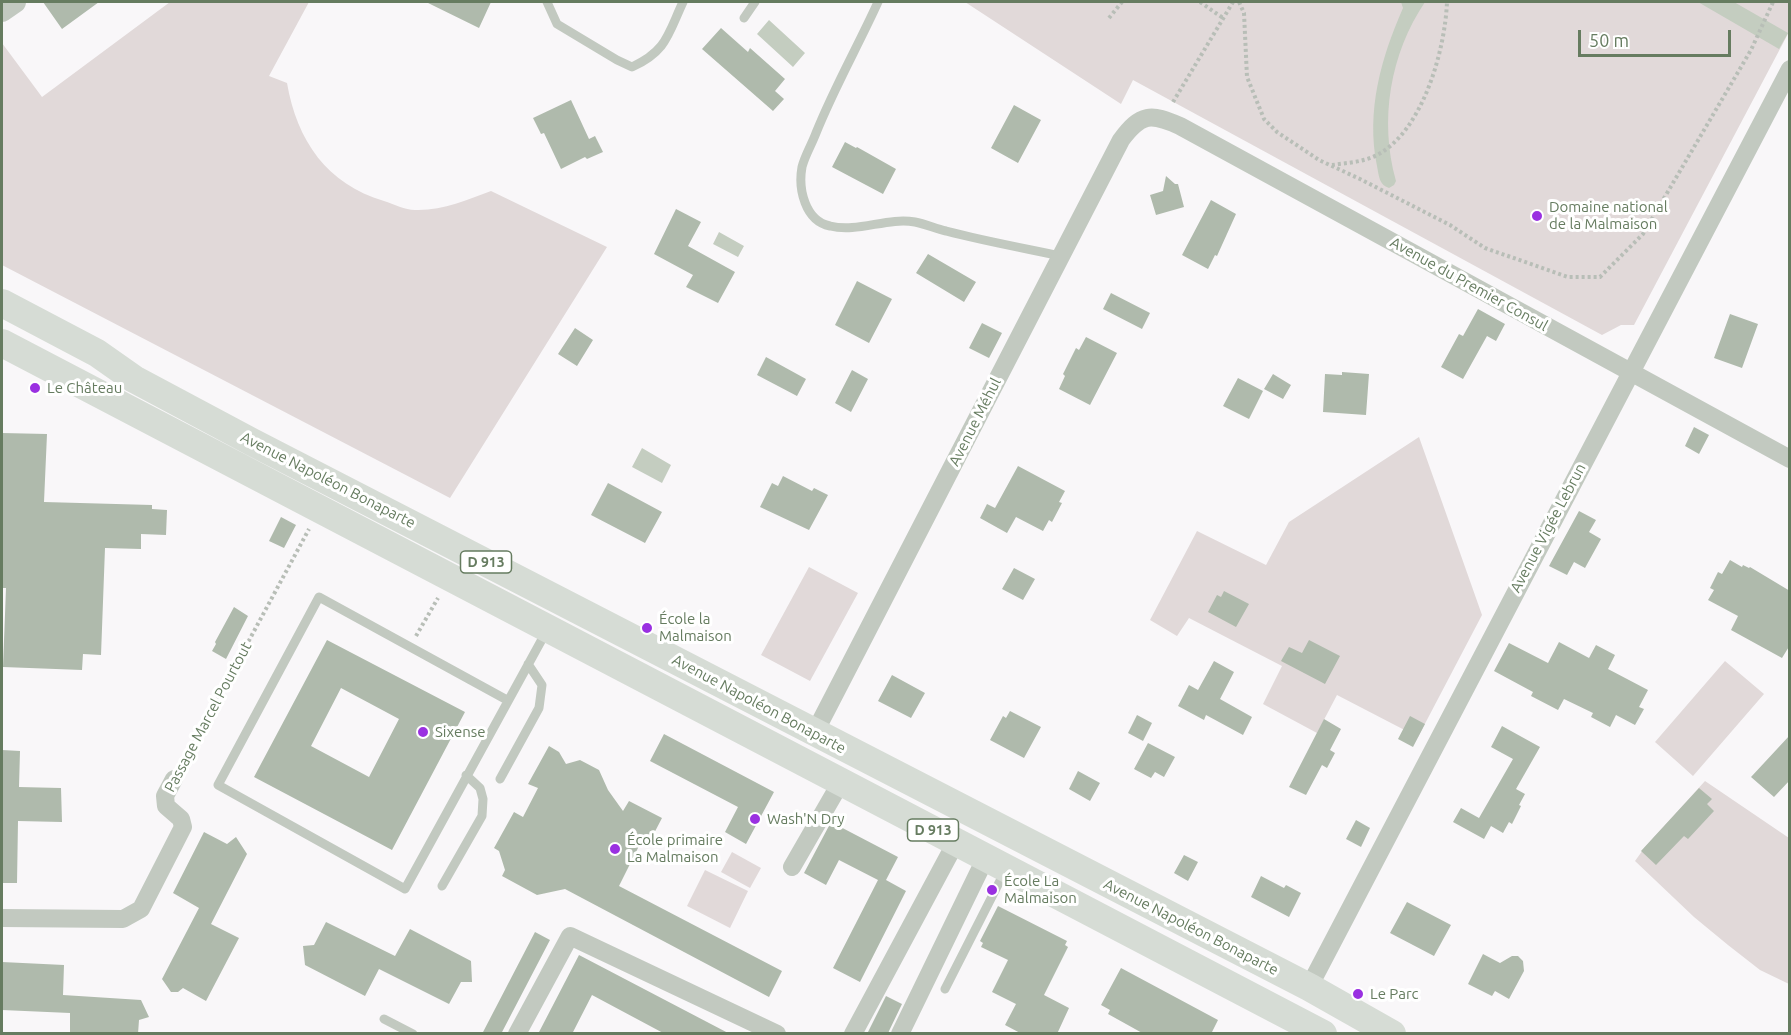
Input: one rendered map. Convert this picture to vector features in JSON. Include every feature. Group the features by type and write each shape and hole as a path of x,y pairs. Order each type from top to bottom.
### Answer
{"main road":[{"name":"Avenue Napoléon Bonaparte","path":"2,303 97,353 134,379 252,442 760,703 814,734 1309,987 1392,1034"},
{"name":"D 913","path":"2,325 110,380 134,379"},
{"name":"Avenue Napoléon Bonaparte","path":"2,343 1323,1034"},
{"path":"999,864 1021,860 1029,844"}],"street":[{"path":"2,11 15,2"},
{"name":"Avenue Vigée Lebrun","path":"1309,987 1790,69"},
{"name":"Avenue Méhul","path":"814,734 1121,140 1132,125 1146,117"},
{"name":"Avenue du Premier Consul","path":"1146,117 1162,118 1180,126 1790,459"},
{"name":"Passage Marcel Pourtout","path":"2,918 123,920 141,909 183,827 181,819 166,806 165,796 174,779"},
{"path":"792,867 841,782"},
{"path":"853,1034 956,842"},
{"path":"900,1034 999,864"},
{"path":"517,1034 570,936 777,1034"}],"lane":[{"path":"547,2 557,24 616,60 632,66 646,60 663,47 683,2"},
{"path":"744,18 755,2"},
{"path":"878,2 824,114 802,166 801,187 806,208 814,220 829,226 847,227 872,226 890,221 915,222 1061,256"},
{"path":"507,700 319,597 218,785 405,889 507,700 548,630"},
{"path":"500,779 538,708 542,685 528,664"},
{"path":"442,886 482,816 483,799 480,788 466,776"},
{"path":"945,989 999,864"},
{"path":"384,1019 413,1034"}],"path":[{"path":"1109,18 1122,2"},
{"path":"1200,2 1223,18"},
{"path":"1173,102 1233,2"},
{"path":"1239,2 1244,12 1247,77 1264,119 1293,143 1319,160 1450,225 1485,248 1568,277 1600,277 1643,234 1750,50 1773,2"},
{"path":"1331,166 1375,156 1390,147 1418,113 1444,42 1447,2"},
{"name":"Passage Marcel Pourtout","path":"174,779 310,526"},
{"path":"410,647 439,597"}],"shaded area":[{"path":"170,2 309,2 269,76 287,83 298,124 307,141 318,157 346,184 403,208 415,210 445,207 491,191 607,247 450,498 2,265 2,43 42,97"},
{"name":"Domaine national de la Malmaison","path":"965,2 1789,2 1790,30 1634,325 1621,325 1602,335 1133,80 1121,104"},
{"path":"1401,2 1425,2 1403,43 1391,88 1388,135 1396,181 1389,188 1381,182 1379,177 1373,125 1382,65 1403,8"},
{"path":"1698,2 1734,2 1788,33 1779,49"},
{"path":"769,20 805,53 793,67 757,34"},
{"path":"719,232 744,246 738,257 713,244"},
{"path":"1419,437 1482,615 1418,737 1337,695 1317,733 1263,704 1282,666 1189,618 1177,636 1150,620 1197,531 1266,565 1289,522"},
{"path":"642,448 671,465 662,483 632,467"},
{"path":"809,567 858,593 810,681 761,655"},
{"path":"1725,661 1764,694 1693,776 1655,742"},
{"path":"1705,781 1789,838 1789,984 1760,970 1728,945 1694,917 1635,861"},
{"path":"732,852 761,868 750,888 721,872"},
{"path":"705,870 748,891 730,928 687,906"}],"building":[{"path":"43,2 99,2 62,29"},
{"path":"426,2 491,2 479,28"},
{"path":"721,28 748,52 750,48 785,79 775,91 784,99 773,111 702,49"},
{"path":"571,100 589,139 595,136 603,152 587,159 585,157 561,169 544,133 541,134 533,118"},
{"path":"1014,105 1041,120 1018,163 991,148"},
{"path":"845,142 896,169 883,194 832,167"},
{"path":"1166,176 1178,184 1184,207 1156,215 1150,195 1163,191"},
{"path":"1211,200 1236,214 1217,256 1215,255 1208,269 1182,255"},
{"path":"676,209 701,222 688,246 735,272 718,303 686,287 693,275 654,254"},
{"path":"928,254 976,282 964,302 916,273"},
{"path":"857,281 892,299 869,343 835,325"},
{"path":"1111,293 1150,313 1142,329 1103,309"},
{"path":"1478,309 1505,324 1496,341 1487,336 1463,379 1441,367 1459,334 1463,336"},
{"path":"1730,314 1758,324 1742,368 1714,358"},
{"path":"982,323 1002,333 989,358 969,348"},
{"path":"575,328 593,340 577,366 558,354"},
{"path":"1086,337 1117,353 1090,405 1059,389 1065,376 1063,374 1076,348 1079,350"},
{"path":"766,357 806,379 797,396 757,375"},
{"path":"852,370 868,379 851,412 835,403"},
{"path":"1342,372 1369,374 1366,415 1323,412 1325,374 1342,375"},
{"path":"1273,374 1291,385 1283,399 1264,389"},
{"path":"1238,378 1263,391 1249,419 1223,406"},
{"path":"1694,427 1709,435 1699,454 1685,446"},
{"path":"2,433 47,434 44,502 152,505 152,509 167,510 166,535 141,534 141,549 105,548 101,655 83,654 82,670 3,667 6,588 2,588"},
{"path":"1018,466 1065,491 1059,502 1062,503 1052,522 1049,520 1043,531 1016,517 1007,533 980,518 987,504 995,508"},
{"path":"783,476 812,491 814,488 828,495 809,530 760,507 772,483 778,486"},
{"path":"608,483 662,512 645,543 591,515"},
{"path":"1579,511 1596,520 1589,532 1601,539 1585,568 1574,562 1567,575 1549,566"},
{"path":"281,517 296,525 284,548 269,541"},
{"path":"1730,560 1742,567 1743,565 1750,567 1790,591 1790,645 1782,658 1731,630 1738,616 1708,600 1714,590 1710,588 1718,572 1722,574"},
{"path":"1014,568 1035,579 1023,600 1002,589"},
{"path":"1224,591 1249,604 1236,627 1208,612 1217,595 1221,597"},
{"path":"234,607 248,616 226,659 212,651"},
{"name":"Sixense","path":"327,640 465,712 392,850 254,777","holes":["341,688 399,719 369,777 311,746"]},
{"path":"1309,640 1340,656 1325,684 1281,661 1289,647 1302,653"},
{"path":"1559,642 1589,658 1596,645 1615,655 1608,669 1648,690 1639,707 1644,709 1635,725 1616,715 1610,727 1591,717 1593,713 1564,699 1558,710 1531,696 1533,692 1494,671 1509,643 1548,663"},
{"path":"1214,661 1234,672 1220,699 1252,717 1243,735 1206,715 1204,720 1178,706 1189,685 1198,690"},
{"path":"892,675 925,693 911,718 878,701"},
{"path":"1010,711 1041,727 1024,758 990,740 1003,716 1006,718"},
{"path":"1137,715 1152,723 1143,741 1128,733"},
{"path":"1410,716 1425,724 1413,747 1398,739"},
{"path":"1324,719 1341,729 1330,750 1335,753 1327,768 1322,765 1306,795 1289,787"},
{"path":"1502,726 1540,747 1516,789 1525,794 1512,824 1509,822 1503,833 1491,826 1484,839 1453,822 1461,808 1479,818 1513,759 1491,747"},
{"path":"664,734 774,792 746,844 725,832 738,807 650,761"},
{"path":"1790,735 1790,780 1774,797 1751,777"},
{"path":"1148,743 1175,757 1164,777 1155,772 1151,778 1134,769"},
{"path":"549,746 559,752 566,764 580,760 599,770 608,790 623,811 629,801 662,818 649,843 642,840 619,886 782,971 769,997 565,889 537,895 502,876 505,870 499,851 494,848 514,812 523,817 538,788 528,784"},
{"path":"2,750 20,751 19,787 61,788 62,822 18,821 17,883 2,883"},
{"path":"1078,771 1100,783 1090,801 1069,789"},
{"path":"1699,788 1712,799 1707,804 1714,811 1688,839 1684,836 1656,865 1641,851"},
{"path":"1356,820 1370,828 1361,847 1346,839"},
{"path":"831,822 898,857 886,880 906,891 860,982 833,968 878,880 839,860 826,885 804,873"},
{"path":"204,832 227,844 236,837 247,854 211,924 239,938 206,1001 183,988 178,992 171,992 162,979 199,908 173,893"},
{"path":"1184,855 1198,862 1188,881 1174,873"},
{"path":"1261,876 1284,888 1286,885 1301,893 1289,917 1251,897"},
{"path":"1407,902 1451,925 1434,956 1390,933"},
{"path":"998,906 1067,941 1065,945 1068,947 1044,995 1069,1008 1057,1034 1022,1034 1005,1025 1016,1004 992,992 1008,960 981,947 983,943 980,941"},
{"path":"326,922 395,956 410,929 471,961 472,982 461,982 449,1004 379,969 365,996 305,965 303,946 314,945"},
{"path":"535,932 550,940 501,1034 482,1034"},
{"path":"1483,954 1500,963 1512,956 1518,956 1523,961 1524,971 1509,999 1495,991 1492,996 1468,984"},
{"path":"579,955 730,1034 665,1034 592,995 572,1034 538,1034"},
{"path":"2,962 64,965 63,995 141,1000 149,1017 139,1020 138,1034 70,1034 70,1013 2,1010"},
{"path":"1121,968 1218,1020 1211,1034 1144,1034 1108,1014 1110,1010 1101,1005"},
{"path":"886,996 902,1004 888,1034 867,1034"}],"place":[{"name":"Domaine national de la Malmaison","path":"1537,216"},
{"name":"Le Château","path":"35,388"},
{"name":"École la Malmaison","path":"647,628"},
{"name":"Sixense","path":"423,732"},
{"name":"Wash'N Dry","path":"755,819"},
{"name":"École primaire La Malmaison","path":"615,849"},
{"name":"École La Malmaison","path":"992,890"},
{"name":"Le Parc","path":"1358,994"}]}
